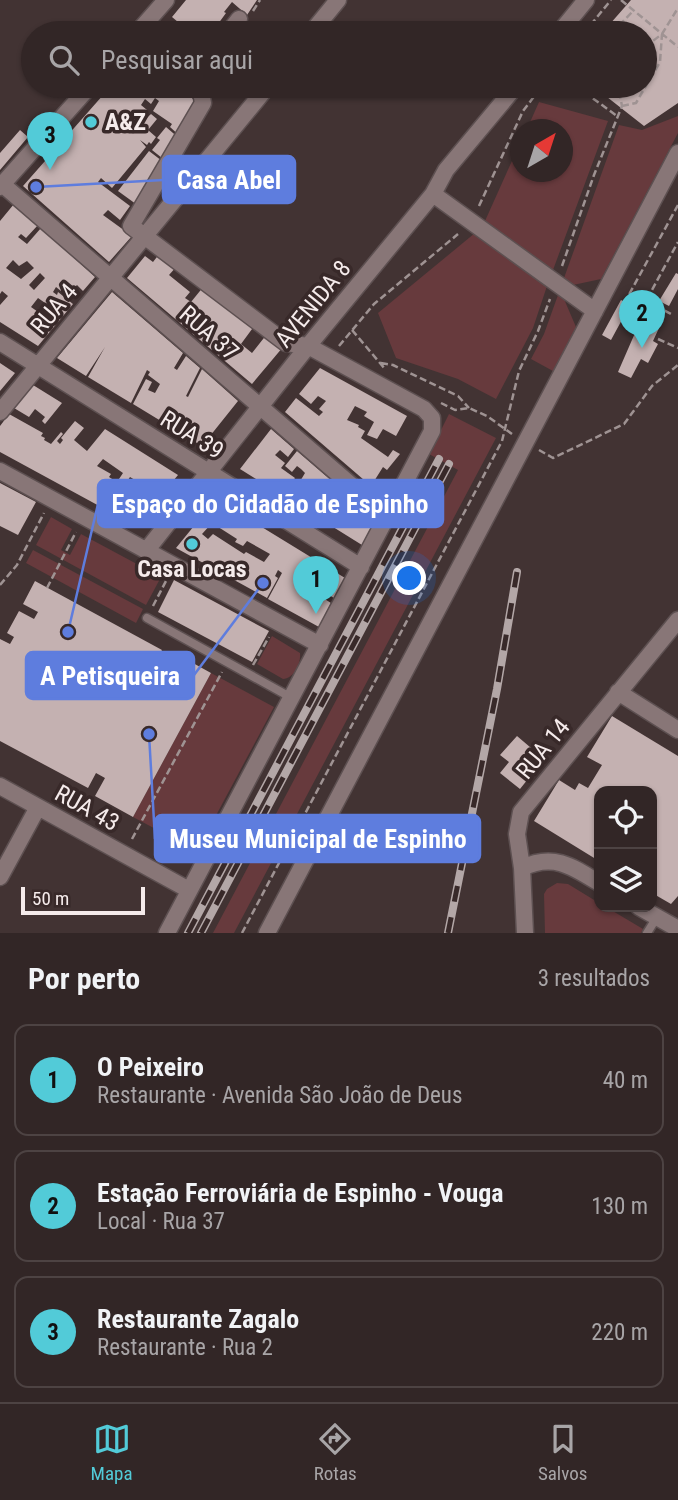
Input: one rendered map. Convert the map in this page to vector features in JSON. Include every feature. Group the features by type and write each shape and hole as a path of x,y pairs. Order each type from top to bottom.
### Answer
{"street":[{"path":"148,21 166,0"},
{"path":"321,21 338,0"},
{"path":"569,21 586,0"},
{"path":"1,186 79,98"},
{"path":"167,933 432,431 432,418 424,409 308,346 286,343 131,226 204,103 203,98"},
{"name":"RUA 4","path":"0,412 258,98"},
{"name":"AVENIDA 8","path":"146,551 308,346 433,194 446,170 506,98"},
{"path":"273,931 678,153"},
{"name":"RUA 37","path":"1,186 111,277 387,516"},
{"path":"433,194 595,311"},
{"name":"RUA 39","path":"0,342 361,567"},
{"path":"0,471 320,645"},
{"name":"RUA 14","path":"525,933 522,869 517,834 521,812 678,620"},
{"path":"618,692 678,730"},
{"name":"RUA 43","path":"0,786 189,890"},
{"path":"0,877 38,807"},
{"path":"522,869 536,862 567,863 594,880"},
{"path":"648,912 676,925"}],"lane":[{"path":"147,618 292,698"},
{"path":"647,933 657,917"}],"path":[{"path":"594,21 611,0"},
{"path":"621,0 646,21"},
{"path":"657,38 678,8"},
{"path":"623,21 633,11"},
{"path":"657,30 678,47"},
{"path":"657,67 660,62 662,34"},
{"path":"475,215 523,111 533,98"},
{"path":"592,98 617,116"},
{"path":"243,933 506,430 519,371 538,331 622,106 620,98"},
{"path":"622,106 636,103 639,98"},
{"path":"678,205 620,311 631,317 646,301 678,243"},
{"path":"329,358 374,304 466,227"},
{"path":"646,301 671,314"},
{"path":"352,331 388,374"},
{"path":"658,339 678,348"},
{"path":"381,363 393,365 458,396 469,408 487,416 553,458 624,424 652,386 678,365"},
{"path":"435,400 455,410 469,408"},
{"path":"0,584 17,565 47,507"},
{"path":"47,588 79,526"},
{"path":"147,618 172,565"},
{"path":"249,674 277,622"},
{"path":"124,854 227,663"}],"shaded area":[{"path":"539,102 608,121 553,270 485,221 510,165 510,182 573,182 573,119 531,119"},
{"path":"678,116 678,133 601,279 573,285 564,278 619,125 642,130"},
{"path":"475,233 547,286 533,328 496,399 458,379 396,358 378,313"},
{"path":"558,295 564,299 576,327 553,371 531,359 544,334"},
{"path":"449,414 496,438 234,933 213,933 458,470 429,454"},
{"path":"51,517 72,529 61,550 70,555 81,534 161,577 146,605 36,545"},
{"path":"33,550 143,609 136,623 26,563"},
{"path":"272,636 300,653 296,670 287,678 283,679 257,664"},
{"path":"211,673 274,707 197,851 133,817"},
{"path":"557,883 568,884 594,900 594,912 614,912 643,929 641,933 545,933 544,894"}],"building":[{"path":"186,0 257,0 247,15 232,2 220,21 177,21 172,17"},
{"path":"631,0 678,0 678,103 644,126 608,98 657,98 657,21 613,21"},
{"path":"100,98 155,98 151,104 145,99 141,105 147,110 131,126 135,129 151,114 157,119 148,130 156,137 147,145 140,140 146,147 112,188 101,178 98,182 130,206 120,220 108,210 103,215 132,236 109,262 23,186"},
{"path":"155,98 192,98 200,105 181,137 170,127 172,124 153,111 159,101"},
{"path":"166,127 180,139 167,162 152,150"},
{"path":"20,130 28,137 0,170 0,153"},
{"path":"149,151 166,164 140,207 118,191"},
{"path":"14,204 38,225 26,238 21,234 18,237 27,244 41,228 95,277 83,291 77,285 74,288 68,283 61,291 56,287 53,292 57,295 58,292 73,304 38,346 0,322 0,305 8,296 2,291 0,294 0,221","holes":["13,260 19,266 27,261 34,268 21,279 6,268","40,273 45,278 34,290 29,285","38,298 48,305 41,314 31,307"]},
{"path":"160,253 177,266 169,275 190,292 185,298 191,302 204,286 255,325 241,344 252,353 267,334 283,347 252,384 127,278 145,256 153,262"},
{"path":"676,273 678,289 669,306 659,301"},
{"path":"112,292 183,353 174,368 177,370 186,356 200,368 186,396 188,397 202,369 238,401 202,446 133,404 146,379 152,382 148,390 155,393 160,384 148,375 150,372 147,370 131,403 88,377 105,347 86,376 57,358"},
{"path":"621,300 630,305 611,340 602,335"},
{"path":"645,321 659,328 653,341 658,344 648,363 641,359 631,378 618,372 635,333 638,334"},
{"path":"0,363 15,373 0,391"},
{"path":"320,368 407,416 396,436 383,429 377,439 367,435 374,422 364,416 367,412 355,406 347,420 359,425 358,427 365,431 361,438 388,457 393,450 400,454 387,470 383,467 371,486 285,412 296,398 319,416 323,412 319,409 326,401 318,396 311,404 299,394"},
{"path":"33,385 62,403 45,424 42,421 45,417 35,409 29,417 14,408"},
{"path":"9,414 43,433 41,436 51,444 61,432 63,434 57,441 60,444 63,440 61,438 75,421 84,428 74,440 87,451 105,429 178,475 136,526 0,452 0,426","holes":["103,459 123,473 119,479 126,483 123,486 109,477 111,474 97,466","130,477 153,491 149,496 126,483"]},
{"path":"271,429 294,449 288,457 280,450 275,455 285,463 281,468 295,478 292,482 307,492 309,490 299,483 305,473 301,469 297,466 292,472 285,466 297,451 376,519 362,545 240,469"},
{"path":"0,483 36,502 18,535 0,526"},
{"path":"216,499 345,578 334,598 315,587 312,591 331,603 319,627 268,599 282,573 278,570 275,576 278,578 267,598 176,548","holes":["212,523 237,539 235,542 243,546 247,541 270,554 264,562 246,552 244,554 213,534 208,539 202,534"]},
{"path":"174,580 269,631 252,662 158,612"},
{"path":"35,581 162,650 150,671 160,676 173,652 211,673 133,817 95,796 105,778 96,773 88,788 0,741 0,639 10,644 14,637 7,633 19,611 34,619 38,612 23,604"},
{"path":"612,716 678,756 678,896 671,904 657,896 657,786 594,786 594,858 534,821 559,780 575,790 579,783 588,788 602,765 587,757"},
{"path":"517,736 544,759 520,789 500,773 509,762 500,755"}],"railway":[{"path":"188,933 439,459"},
{"path":"201,933 449,464"},
{"path":"448,933 497,689 517,572"}],"place":[{"name":"A&Z","path":"91,122"},
{"name":"Restaurante Zagalo","path":"50,170"},
{"name":"Casa Abel","path":"36,187"},
{"name":"Estação Ferroviária de Espinho - Vouga","path":"642,348"},
{"name":"Casa Locas","path":"192,544"},
{"name":"A Petisqueira","path":"263,583"},
{"name":"O Peixeiro","path":"316,614"},
{"name":"Espaço do Cidadão de Espinho","path":"68,632"},
{"name":"Museu Municipal de Espinho","path":"149,734"}]}
